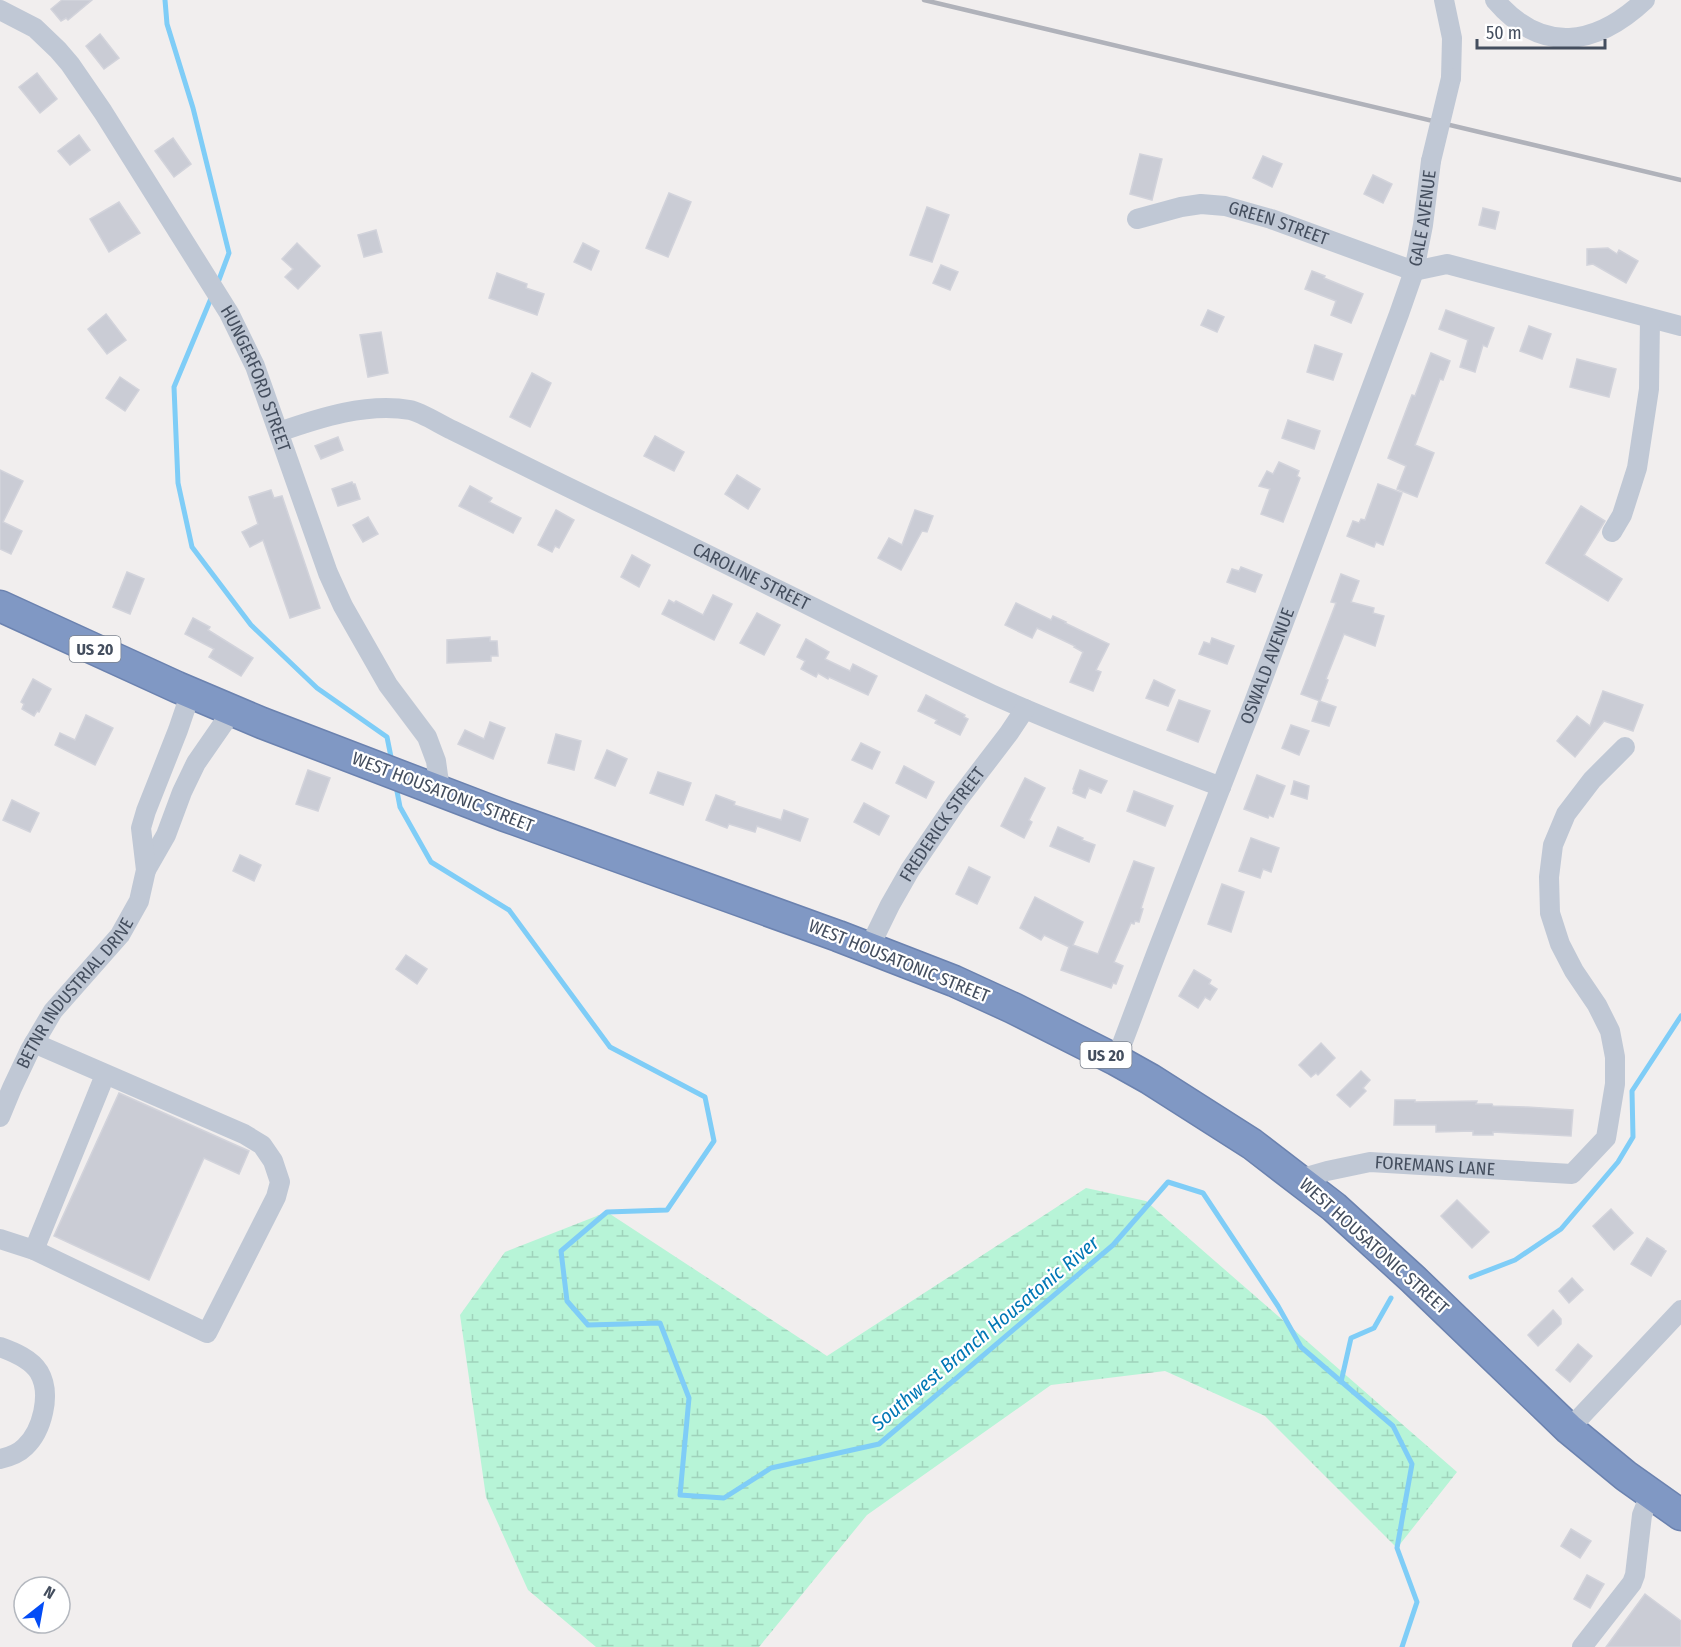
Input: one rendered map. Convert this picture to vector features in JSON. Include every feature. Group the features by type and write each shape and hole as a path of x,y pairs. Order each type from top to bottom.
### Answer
{"highway":[{"name":"WEST HOUSATONIC STREET","path":"0,606 232,711 505,816 729,895 954,981 1004,1003 1116,1060 1252,1144 1334,1207 1413,1279 1569,1429 1681,1515"}],"street":[{"name":"GALE AVENUE","path":"1444,0 1452,38 1451,78 1431,161 1423,225 1414,271 1447,264 1681,326"},
{"path":"1495,0 1521,23 1541,34 1563,38 1600,32 1626,16 1645,0"},
{"name":"HUNGERFORD STREET","path":"0,10 35,28 70,64 103,112 229,313 255,366 328,573 343,606 388,685 427,737 436,761 429,787"},
{"name":"GREEN STREET","path":"1137,219 1201,204 1225,206 1271,219 1414,271"},
{"name":"OSWALD AVENUE","path":"1116,1060 1370,393 1414,271"},
{"path":"1612,532 1622,515 1639,456 1649,389 1650,319"},
{"name":"CAROLINE STREET","path":"279,432 349,411 382,408 413,410 435,423 1025,709 1221,787"},
{"name":"BETNR INDUSTRIAL DRIVE","path":"146,870 141,828 190,692"},
{"name":"FREDERICK STREET","path":"869,948 910,870 957,801 1025,709"},
{"name":"BETNR INDUSTRIAL DRIVE","path":"0,1117 34,1043 53,1011 120,935 139,901 146,870 166,835 196,763 232,711"},
{"name":"FOREMANS LANE","path":"1299,1179 1370,1162 1572,1174 1606,1138 1615,1084 1615,1057 1610,1030 1560,944 1550,913 1549,878 1553,845 1566,814 1592,780 1625,747"},
{"path":"0,1239 34,1250 207,1333 276,1197 280,1182 273,1161 262,1145 244,1134 34,1043"},
{"path":"34,1250 105,1075"},
{"path":"1569,1429 1681,1310"},
{"path":"0,1347 24,1359 39,1372 44,1401 40,1423 28,1444 18,1453 0,1460"},
{"path":"1582,1647 1632,1582 1635,1575 1642,1515 1653,1495"}],"green space":[{"path":"1086,1188 1146,1201 1457,1472 1397,1548 1265,1416 1165,1371 1051,1385 867,1515 759,1647 596,1647 528,1590 486,1497 460,1315 505,1252 607,1212 827,1356"}],"building":[{"path":"62,0 92,0 68,20 66,18 61,21 51,9"},
{"path":"100,34 119,58 104,69 86,46"},
{"path":"37,73 57,99 40,113 19,87"},
{"path":"79,135 90,150 70,165 58,151"},
{"path":"173,138 191,164 174,177 155,151"},
{"path":"1140,154 1162,159 1152,200 1130,194"},
{"path":"1263,156 1282,164 1272,187 1253,178"},
{"path":"1373,175 1392,184 1383,203 1364,194"},
{"path":"669,193 691,202 668,257 646,248"},
{"path":"119,202 140,233 109,252 90,219"},
{"path":"927,207 949,215 932,262 910,255"},
{"path":"1483,208 1499,212 1495,229 1479,225"},
{"path":"376,230 382,252 364,257 358,235"},
{"path":"297,243 320,266 298,289 285,277 293,269 282,259"},
{"path":"583,243 599,251 591,270 574,262"},
{"path":"1608,248 1617,254 1619,250 1638,261 1626,283 1593,264 1587,265 1587,249"},
{"path":"941,265 958,272 950,290 933,283"},
{"path":"1312,271 1363,294 1351,323 1331,315 1336,301 1305,289"},
{"path":"497,273 527,284 526,288 544,294 537,315 489,298"},
{"path":"1208,310 1224,317 1217,332 1201,325"},
{"path":"1446,310 1494,328 1487,347 1483,345 1475,372 1460,367 1468,340 1439,329"},
{"path":"106,314 126,340 107,354 88,329"},
{"path":"1529,326 1551,334 1542,359 1520,351"},
{"path":"381,332 388,373 368,377 360,335"},
{"path":"1315,345 1342,354 1333,380 1307,372"},
{"path":"1431,353 1450,361 1443,380 1440,379 1415,445 1434,453 1417,497 1397,489 1406,466 1388,458"},
{"path":"1577,359 1616,369 1609,397 1570,387"},
{"path":"532,373 551,383 530,427 510,417"},
{"path":"120,377 139,390 125,411 106,398"},
{"path":"1288,420 1320,431 1314,449 1282,438"},
{"path":"655,436 684,452 674,471 644,456"},
{"path":"338,437 343,450 321,459 315,446"},
{"path":"1279,462 1299,471 1297,476 1300,478 1283,522 1261,514 1270,489 1259,486 1267,471 1273,474"},
{"path":"0,470 23,481 3,522 22,531 11,554 0,549"},
{"path":"737,475 760,489 748,509 725,494"},
{"path":"352,482 355,484 360,499 338,506 332,489"},
{"path":"1378,484 1402,493 1383,545 1376,542 1374,547 1347,536 1353,521 1359,523 1361,519 1365,520"},
{"path":"470,486 492,498 489,502 521,518 513,533 459,506"},
{"path":"271,490 274,498 282,496 320,608 290,618 263,540 250,547 242,532 258,524 249,497"},
{"path":"1581,506 1605,521 1584,555 1622,579 1608,601 1546,563"},
{"path":"556,510 574,520 559,548 555,546 552,552 538,545"},
{"path":"915,510 933,516 927,532 922,531 901,570 878,558 889,538 902,545"},
{"path":"368,517 378,534 363,542 353,525"},
{"path":"632,555 650,565 639,587 621,577"},
{"path":"1241,567 1262,575 1255,592 1227,582 1232,569 1239,571"},
{"path":"127,572 144,579 130,614 113,607"},
{"path":"1341,574 1359,581 1351,602 1374,608 1373,613 1384,616 1375,646 1344,634 1320,701 1301,694 1336,603 1331,602"},
{"path":"713,595 732,604 714,640 662,614 669,600 674,603 676,601 703,615"},
{"path":"1016,603 1051,620 1053,616 1109,644 1096,670 1101,672 1093,691 1070,682 1083,652 1075,646 1037,628 1032,638 1005,625"},
{"path":"757,613 780,625 764,655 740,643"},
{"path":"193,618 210,627 208,630 253,658 241,676 209,657 214,649 185,634"},
{"path":"490,637 490,641 497,641 498,656 491,656 491,661 447,663 447,640"},
{"path":"1212,638 1234,646 1227,664 1199,654 1204,642 1210,644"},
{"path":"806,639 829,652 825,659 850,671 853,664 877,676 868,695 829,677 828,679 818,673 816,677 801,669 805,661 797,657"},
{"path":"33,679 51,689 39,712 37,711 34,716 22,709 24,704 21,702"},
{"path":"1154,680 1175,690 1168,706 1146,698"},
{"path":"1603,691 1643,705 1633,731 1604,721 1575,757 1557,741 1577,716 1590,726"},
{"path":"926,695 965,715 964,717 968,719 960,735 935,723 937,720 918,711"},
{"path":"1179,700 1210,711 1198,742 1167,730"},
{"path":"1319,701 1336,707 1329,726 1312,721"},
{"path":"86,715 113,728 95,765 55,745 60,733 75,740"},
{"path":"490,722 505,728 493,759 458,744 465,730 484,739"},
{"path":"1291,725 1309,731 1299,755 1282,748"},
{"path":"556,734 581,741 574,770 548,763"},
{"path":"861,743 880,752 872,769 852,760"},
{"path":"607,750 627,759 615,786 595,778"},
{"path":"904,766 934,782 926,798 896,783"},
{"path":"308,770 330,778 318,811 296,804"},
{"path":"1080,770 1107,781 1101,793 1089,788 1085,798 1073,793"},
{"path":"658,772 691,783 683,805 650,793"},
{"path":"1257,775 1285,786 1273,817 1269,815 1268,818 1244,809"},
{"path":"1025,778 1045,788 1029,820 1032,822 1024,838 1001,826"},
{"path":"1294,781 1309,786 1307,799 1291,794"},
{"path":"1134,791 1173,806 1165,826 1127,811"},
{"path":"716,795 735,802 734,805 781,820 784,810 808,819 800,841 757,826 755,832 729,824 727,828 706,820"},
{"path":"12,800 39,813 30,832 3,820"},
{"path":"864,803 889,816 879,835 854,822"},
{"path":"1058,827 1095,845 1089,862 1050,846"},
{"path":"1251,838 1279,848 1271,872 1263,869 1260,878 1239,871"},
{"path":"240,855 261,865 254,881 233,871"},
{"path":"1134,861 1154,868 1141,908 1143,909 1139,922 1131,923 1114,962 1123,966 1116,984 1113,983 1111,988 1061,970 1069,947 1044,935 1041,940 1020,928 1035,897 1083,922 1073,945 1098,954"},
{"path":"969,867 990,877 977,904 956,894"},
{"path":"1222,884 1244,892 1231,932 1208,924"},
{"path":"406,955 427,969 417,984 396,969"},
{"path":"1194,970 1211,980 1209,984 1217,989 1210,1000 1205,997 1198,1008 1179,996"},
{"path":"1321,1043 1335,1058 1318,1075 1316,1073 1311,1077 1299,1065"},
{"path":"1361,1071 1370,1080 1363,1088 1366,1091 1350,1107 1337,1095"},
{"path":"119,1093 249,1151 239,1174 204,1158 149,1280 54,1236"},
{"path":"1395,1100 1477,1101 1476,1104 1492,1104 1493,1106 1573,1110 1571,1136 1493,1132 1493,1135 1473,1135 1473,1131 1436,1132 1436,1125 1394,1125"},
{"path":"1457,1200 1489,1232 1472,1248 1441,1216"},
{"path":"1611,1209 1633,1233 1614,1250 1593,1226"},
{"path":"1647,1238 1666,1251 1651,1276 1631,1264"},
{"path":"1572,1278 1583,1290 1569,1303 1559,1291"},
{"path":"1553,1310 1561,1319 1561,1324 1538,1346 1528,1335"},
{"path":"1578,1344 1592,1356 1570,1382 1556,1370"},
{"path":"1571,1529 1591,1541 1580,1558 1561,1546"},
{"path":"1587,1575 1604,1584 1590,1608 1574,1599"},
{"path":"1645,1594 1681,1621 1681,1647 1606,1647"}],"waterway":[{"name":"Southwest Branch Housatonic River","path":"165,0 167,24 193,108 229,253 217,285"},
{"name":"Southwest Branch Housatonic River","path":"212,296 174,387 178,483 192,547 251,625 317,688 387,737 392,762"},
{"name":"Southwest Branch Housatonic River","path":"396,786 400,807 431,862 509,910 610,1047 705,1097 714,1141 667,1210 607,1212 561,1251 567,1301 588,1325 660,1323 689,1398 680,1495 724,1498 771,1468 879,1444 1113,1245 1168,1182 1203,1193 1278,1306 1301,1347 1393,1426 1412,1464 1397,1548 1417,1602 1402,1647"},
{"path":"1471,1277 1515,1260 1561,1229 1618,1162 1633,1137 1632,1091 1681,1016"},
{"path":"1341,1382 1351,1338 1374,1328 1391,1298"}],"railway":[{"path":"924,0 1681,180"}]}
